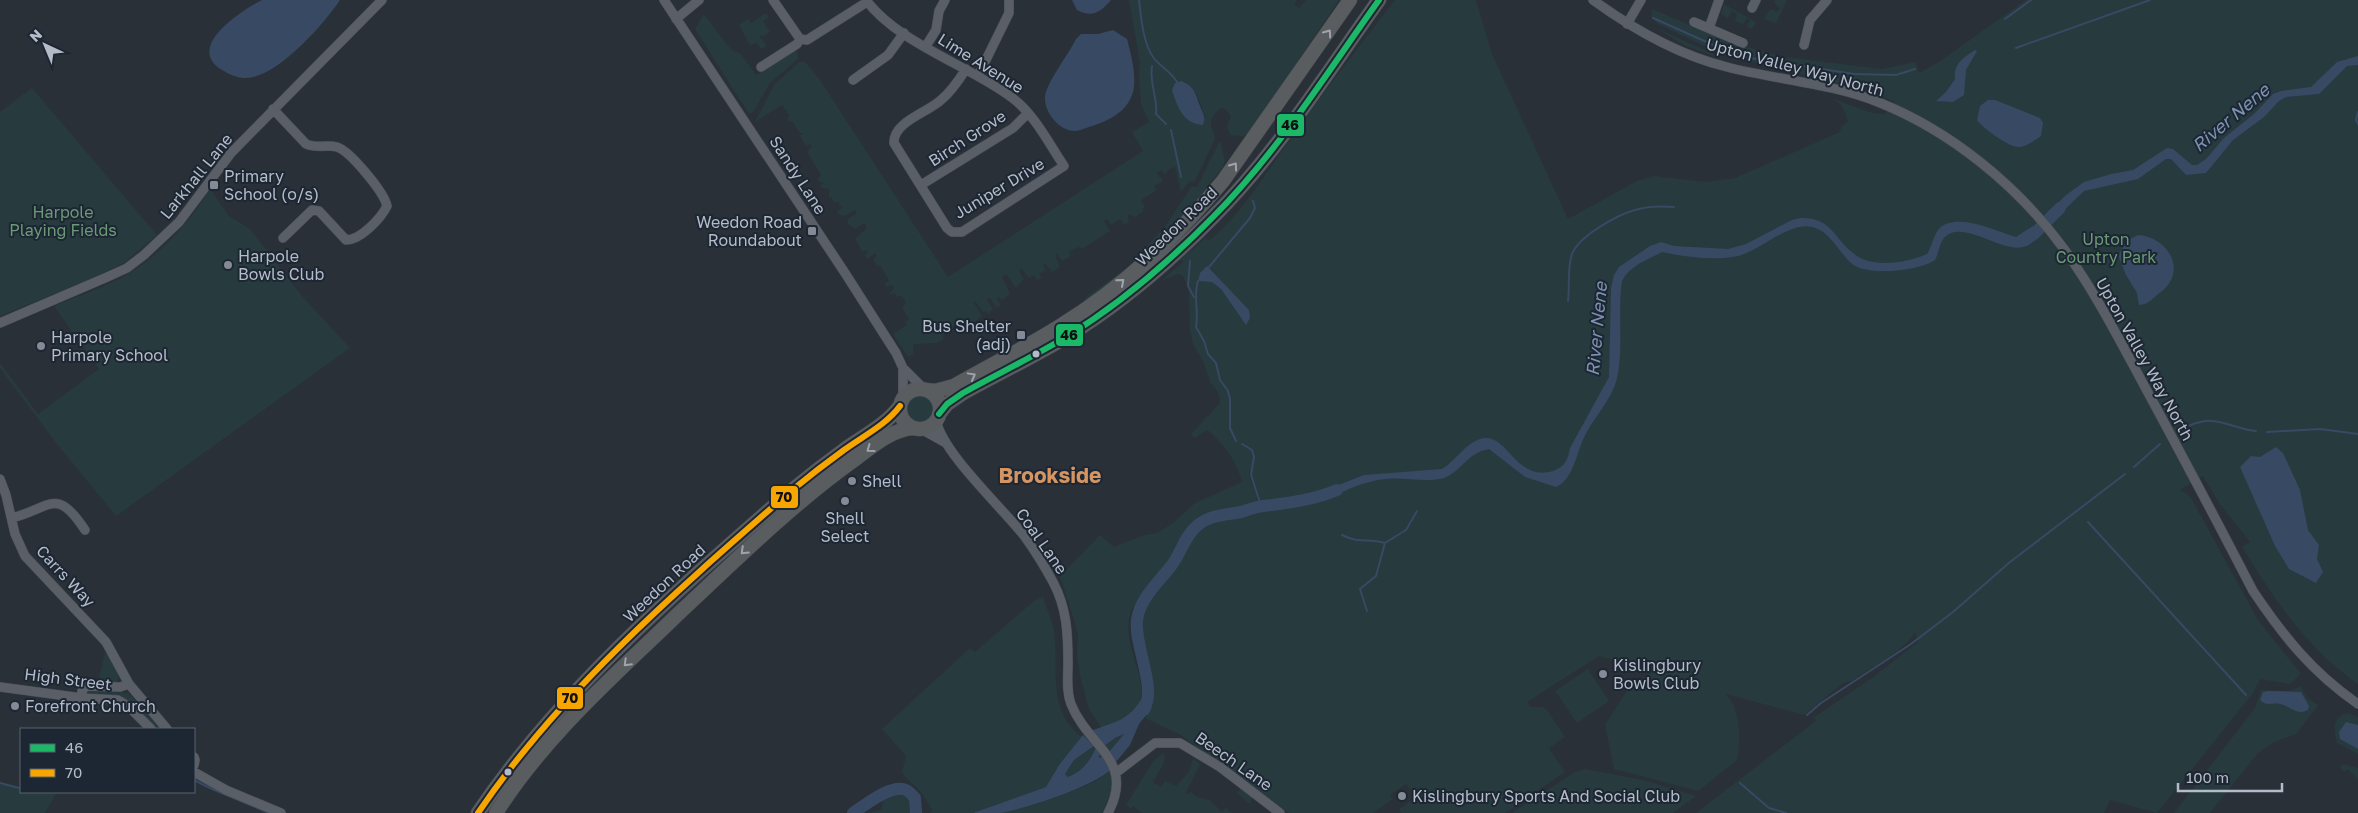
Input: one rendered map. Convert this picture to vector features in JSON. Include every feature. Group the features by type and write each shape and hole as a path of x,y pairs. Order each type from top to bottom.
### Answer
{"highway":[{"name":"Weedon Road","path":"925,390 935,391 954,386 1060,326 1115,287 1165,244 1223,181 1350,0"},
{"name":"Weedon Road","path":"938,417 947,404 963,393 1082,326 1119,300 1178,251 1220,210 1282,137 1379,0"},
{"path":"914,390 925,390 937,398 938,417 930,426 917,428 903,419 902,402 914,390"},
{"name":"Weedon Road","path":"478,813 503,777 534,739 611,656 788,494 895,414 902,402"},
{"name":"Weedon Road","path":"496,813 535,760 567,723 643,647 767,530 815,490 876,444 900,430 917,428"}],"street":[{"name":"Larkhall Lane","path":"0,323 127,268 144,255 179,222 231,153 382,0"},
{"name":"Sandy Lane","path":"664,0 845,273 896,353 903,368"},
{"path":"676,18 699,0"},
{"path":"773,0 800,39 807,40 867,1"},
{"path":"926,46 936,30 939,11 945,0"},
{"path":"978,76 1009,13 1009,0"},
{"name":"Upton Valley Way North","path":"1593,0 1627,24 1677,49 1723,66 1834,90 1875,101 1902,113 1934,131 1953,143 1999,179 2038,216 2107,317 2253,591 2301,656 2358,704"},
{"path":"1627,24 1641,0"},
{"path":"1709,28 1719,0"},
{"path":"1804,45 1810,20 1827,0"},
{"name":"Lime Avenue","path":"867,1 882,19 1013,98 1028,113 1064,166"},
{"path":"1694,22 1743,43"},
{"path":"853,80 888,55 904,33"},
{"path":"761,67 797,44 800,39"},
{"name":"Juniper Drive","path":"966,69 940,101 899,128 894,135 894,144 947,228 952,232 962,232 1064,166"},
{"path":"273,109 306,144 313,147 336,146 345,150 382,192 387,206 384,212 358,237 350,240 346,240 318,211 312,210 283,238"},
{"name":"Birch Grove","path":"921,185 1013,128 1028,113"},
{"path":"903,368 925,390"},
{"path":"902,402 903,368"},
{"name":"Coal Lane","path":"938,417 944,442"},
{"name":"Coal Lane","path":"917,428 944,442 1025,537 1060,596 1068,634 1068,693 1071,705 1115,769"},
{"name":"Carrs Way","path":"0,480 12,518 14,534 26,556 106,642 129,684 165,728"},
{"path":"12,518 48,504 60,503 72,510 85,530"},
{"path":"82,698 82,691 86,686 120,687 129,684"},
{"name":"High Street","path":"0,687 82,698 118,700 128,706 150,728"},
{"name":"Beech Lane","path":"1115,769 1155,743 1180,743 1220,767 1280,813"},
{"path":"1108,813 1116,795 1115,769"},
{"path":"195,773 226,790 281,813"}],"green space":[{"path":"1129,0 1297,0 1294,4 1299,8 1306,0 1339,0 1250,132 1244,136 1230,135 1227,126 1231,117 1226,109 1220,108 1216,113 1211,120 1215,139 1195,181 1189,182 1181,192 1175,167 1169,169 1165,175 1161,170 1157,173 1163,181 1154,186 1157,190 1141,200 1145,207 1142,209 1144,211 1135,217 1129,214 1129,222 1124,225 1120,219 1111,225 1107,219 1104,221 1110,231 1082,249 1079,247 1069,252 1071,256 1062,261 1057,254 1055,255 1060,267 1052,272 1045,263 1043,265 1046,270 1039,274 1041,278 1037,280 1034,275 1029,278 1022,269 1019,271 1024,279 1016,288 1006,274 1002,277 1010,294 1002,300 999,297 997,299 1001,305 996,308 990,298 987,300 993,309 988,314 986,311 983,312 975,301 974,303 982,316 972,324 970,321 967,323 970,328 960,331 954,325 949,329 947,326 944,328 946,333 942,336 944,339 937,343 913,344 913,354 908,357 893,334 907,325 905,322 909,319 902,308 906,303 901,295 897,297 894,293 891,295 890,293 894,288 892,285 887,287 884,284 889,281 880,265 878,267 873,259 877,256 875,253 867,259 865,255 868,253 866,250 863,252 855,239 867,228 864,223 855,229 848,224 848,219 857,213 855,210 844,216 837,212 842,208 838,202 834,202 831,197 829,198 829,189 822,188 820,185 823,183 817,180 821,175 807,152 812,146 810,144 806,146 800,136 804,133 800,133 792,121 789,121 787,118 790,116 782,105 755,122 774,85 798,63 802,61 806,63 820,80 948,277 1143,151 1132,132 1149,122 1141,104 1140,63","holes":["1182,81 1195,91 1206,118 1175,83"]},
{"name":"Upton Country Park","path":"1395,0 1476,0 1492,54 1568,219 1637,181 1654,176 1705,182 1735,178 1840,132 1842,126 1848,121 1842,106 1833,99 1879,114 1885,114 1894,101 1867,91 1869,85 1862,82 1859,88 1723,55 1658,24 1651,17 1652,9 1732,43 1784,57 1882,69 1916,62 1919,73 1939,62 2026,0 2358,0 2358,684 2307,639 2279,604 2242,547 2250,542 2219,503 2203,476 2180,490 2191,498 2258,620 2301,674 2290,684 2260,679 2253,693 2157,813 2110,800 2104,813 1696,813 1817,720 1813,718 1872,678 1918,642 1915,632 1895,653 1852,681 1843,683 1804,715 1726,694 1733,705 1738,720 1739,741 1737,760 1698,791 1614,769 1605,725 1628,689 1651,672 1642,666 1599,656 1527,702 1530,707 1543,707 1547,710 1565,737 1549,748 1565,772 1505,813 1401,813 1399,809 1411,801 1413,793 1406,784 1390,795 1393,799 1373,813 1289,813 1181,735 1145,718 1151,709 1153,700 1137,621 1141,606 1154,586 1173,565 1188,536 1196,526 1207,519 1260,506 1250,470 1249,474 1257,499 1256,503 1204,518 1194,526 1169,565 1145,593 1139,605 1133,607 1128,624 1130,642 1140,677 1142,693 1138,707 1125,718 1101,727 1089,709 1077,655 1078,633 1060,576 1100,535 1114,547 1144,535 1157,533 1173,523 1195,503 1242,482 1230,455 1210,432 1207,430 1195,438 1191,434 1220,403 1218,392 1210,382 1204,363 1193,344 1190,329 1189,291 1183,276 1178,274 1161,281 1183,262 1181,259 1206,238 1209,241 1233,218 1254,192 1304,119"},
{"path":"1776,0 1787,0 1776,23 1764,19 1770,9 1777,12 1780,8 1774,3"},
{"path":"1724,4 1756,22 1752,29 1747,27 1750,20 1747,18 1743,24 1735,21 1737,14 1732,11 1728,18 1721,14"},
{"path":"766,13 769,17 763,21 770,32 762,37 759,35 767,46 761,49 757,43 750,45 739,25 748,19 751,23"},
{"path":"704,14 727,45 741,54 756,75 797,49 798,59 770,83 754,111 749,114 695,29"},
{"path":"1656,28 1726,60 1686,46"},
{"name":"Harpole Playing Fields","path":"32,88 157,235 125,262 96,277 0,316 0,112"},
{"path":"1220,140 1225,161 1223,167 1170,234 1164,228 1191,187 1197,187"},
{"path":"210,189 229,216 250,229 302,296 350,348 116,516 57,444 0,368 0,363 38,414 99,369 54,306 128,274 152,257 184,225"},
{"path":"1160,232 1166,238 1091,299 1086,300 1085,298 1129,266"},
{"path":"920,395 930,399 934,409 930,419 920,423 910,419 906,409 910,399"},
{"path":"1043,597 1053,626 1058,699 1070,726 1082,737 1059,765 1046,787 973,813 930,813 932,810 923,795 902,772 906,756 882,729 970,648 975,652 1034,601"},
{"path":"105,652 112,659 119,676 117,683 98,682"},
{"path":"1588,669 1609,701 1577,723 1555,691"},
{"path":"2300,686 2308,699 2317,704 2317,707 2296,734 2274,742 2258,753 2210,813 2174,813 2255,708 2261,690 2290,691"},
{"path":"85,690 128,693 162,728 155,728 127,700 111,695 87,695"},
{"path":"2347,713 2358,717 2358,754 2337,743 2336,721"},
{"path":"1125,734 1109,752 1099,758 1104,745"},
{"path":"1098,744 1090,760 1083,768 1068,777 1065,774 1074,760"},
{"path":"1164,753 1164,763 1153,782 1161,787 1165,781 1176,786 1189,772 1193,759 1200,764 1186,793 1189,794 1191,792 1197,797 1210,800 1222,812 1226,808 1232,813 1142,813 1133,806 1131,809 1126,805 1154,760"},
{"path":"2343,764 2358,768 2358,780 2348,769 2344,772 2340,767"},
{"path":"1111,769 1113,788 1102,813 1001,813 1075,790 1101,777"},
{"path":"1585,769 1643,780 1696,796 1673,813 1512,813 1575,772"},
{"path":"0,784 20,788 20,793 58,793 45,813 0,813"},
{"path":"1241,788 1253,797 1250,804 1237,793"},
{"path":"895,789 906,790 915,798 916,813 870,813 882,809 884,793"}],"water":[{"path":"262,0 340,0 313,33 277,66 253,77 242,78 234,76 213,62 209,52 212,42 229,22"},
{"path":"1072,0 1111,0 1100,11 1087,14 1077,10"},
{"path":"1113,30 1127,39 1134,80 1130,100 1121,111 1101,123 1076,131 1063,128 1054,120 1045,103 1049,84 1076,39 1081,34 1098,34"},
{"path":"1975,50 1977,51 1966,70 1964,95 1953,102 1936,101 1946,92 1955,79 1957,65"},
{"path":"2358,56 2358,65 2347,66 2319,94 2286,97 2279,101 2264,117 2233,140 2206,173 2186,175 2171,159 2166,159 2138,179 2084,191 2051,223 2045,216 2066,195 2084,182 2133,170 2167,148 2173,149 2192,165 2197,165 2206,159 2224,138 2254,114 2273,94 2281,91 2311,87 2337,62"},
{"path":"1181,81 1189,85 1195,94 1204,115 1203,125 1196,124 1186,118 1176,102 1172,90 1175,83"},
{"path":"1988,100 1995,100 2040,118 2043,123 2041,136 2020,147 2009,144 1997,137 1977,120 1980,106"},
{"path":"1800,218 1819,221 1825,224 1853,253 1861,258 1879,263 1900,262 1927,254 1939,229 1946,224 1956,222 1977,224 2016,237 2033,226 2040,233 2030,244 2017,248 1972,234 1952,233 1942,240 1935,260 1917,267 1893,271 1868,270 1858,267 1846,258 1824,233 1812,227 1803,226 1785,232 1756,249 1738,256 1700,258 1662,252 1634,267 1625,275 1622,281 1620,361 1615,385 1608,400 1585,435 1570,474 1561,484 1556,487 1525,477 1489,449 1475,454 1456,471 1444,478 1431,480 1378,480 1354,487 1324,501 1321,492 1364,475 1442,469 1467,447 1485,438 1493,439 1530,470 1541,473 1557,469 1565,462 1570,448 1609,377 1611,288 1614,275 1619,267 1650,246 1661,242 1674,246 1728,249 1746,244 1792,220"},
{"path":"2138,235 2146,236 2160,243 2170,255 2174,270 2171,281 2165,288 2148,302 2139,305 2137,293 2126,275 2118,255 2128,240"},
{"path":"1207,266 1249,310 1250,318 1246,325 1221,289 1212,282 1198,281 1200,273"},
{"path":"2276,447 2283,453 2300,490 2308,530 2319,545 2317,559 2323,572 2316,583 2289,569 2275,546 2240,467 2251,456 2260,457"},
{"path":"2263,692 2301,692 2309,706 2308,710 2300,712 2284,705 2267,704 2260,700"},
{"path":"1152,695 1151,709 1139,724 1130,745 1116,762 1109,752 1124,734 1104,746 1091,731 1121,720 1138,705 1143,696"},
{"path":"2346,722 2358,725 2358,749 2340,739 2339,732"},
{"path":"1083,735 1094,746 1074,760 1065,774 1068,777 1082,769 1096,748 1100,753 1099,758 1104,756 1111,769 1103,776 1059,796 1025,807 1000,813 973,813 1046,787 1059,765"}],"waterway":[{"path":"1139,0 1147,45 1153,57 1177,82"},
{"path":"2005,19 2031,0"},
{"path":"2016,48 2150,0"},
{"path":"1653,18 1711,44 1750,58 1854,74 1896,75 1915,69"},
{"path":"1152,66 1156,114 1166,124"},
{"path":"2358,112 2356,120 2358,124"},
{"path":"1171,130 1181,177"},
{"path":"1209,267 1250,218 1255,208 1253,201"},
{"path":"1568,301 1570,259 1582,240 1599,227 1627,213 1650,207 1674,207"},
{"name":"River Nene","path":"2025,240 2034,234 2060,208"},
{"path":"1190,261 1188,286 1194,297"},
{"path":"1198,281 1196,327 1204,341 1208,354 1216,363 1220,380 1228,391 1230,399 1230,428 1236,441"},
{"path":"2181,429 2192,424 2212,421 2256,431"},
{"path":"2267,432 2320,429 2358,434"},
{"path":"1242,444 1252,450 1254,457 1251,475 1261,506"},
{"path":"2134,467 2160,444"},
{"path":"1807,715 1821,703 1911,644 1953,612 2010,562 2125,474"},
{"name":"River Nene","path":"1144,710 1148,690 1137,630 1139,612 1150,591 1174,561 1193,529 1212,517 1241,512 1260,506 1310,499 1337,490"},
{"path":"1367,611 1360,589 1376,576 1385,543 1406,530 1417,511"},
{"path":"2088,522 2246,695"},
{"path":"1342,535 1348,538 1385,543"},
{"path":"195,780 269,813"},
{"path":"0,783 19,788"},
{"path":"1740,783 1769,808 1786,813"},
{"name":"River Nene","path":"853,813 886,792 900,789 907,791 915,798 916,813"}],"transit line":[{"name":"46","path":"939,414 947,404 963,393 1041,352 1106,311 1179,250 1236,192 1280,140 1379,0"},
{"name":"70","path":"478,813 510,768 546,725 624,642 791,491 837,455 881,425 900,406"}],"place":[{"name":"Primary School (o/s)","path":"214,185"},
{"name":"Weedon Road Roundabout","path":"812,231"},
{"name":"Harpole Bowls Club","path":"228,265"},
{"name":"Bus Shelter (adj)","path":"1021,335"},
{"name":"Harpole Primary School","path":"41,346"},
{"name":"Shell","path":"852,481"},
{"name":"Shell Select","path":"845,501"},
{"name":"Kislingbury Bowls Club","path":"1603,674"},
{"name":"Forefront Church","path":"15,706"},
{"name":"Kislingbury Sports And Social Club","path":"1402,796"}],"district":[{"name":"Brookside","path":"1050,476"}]}
